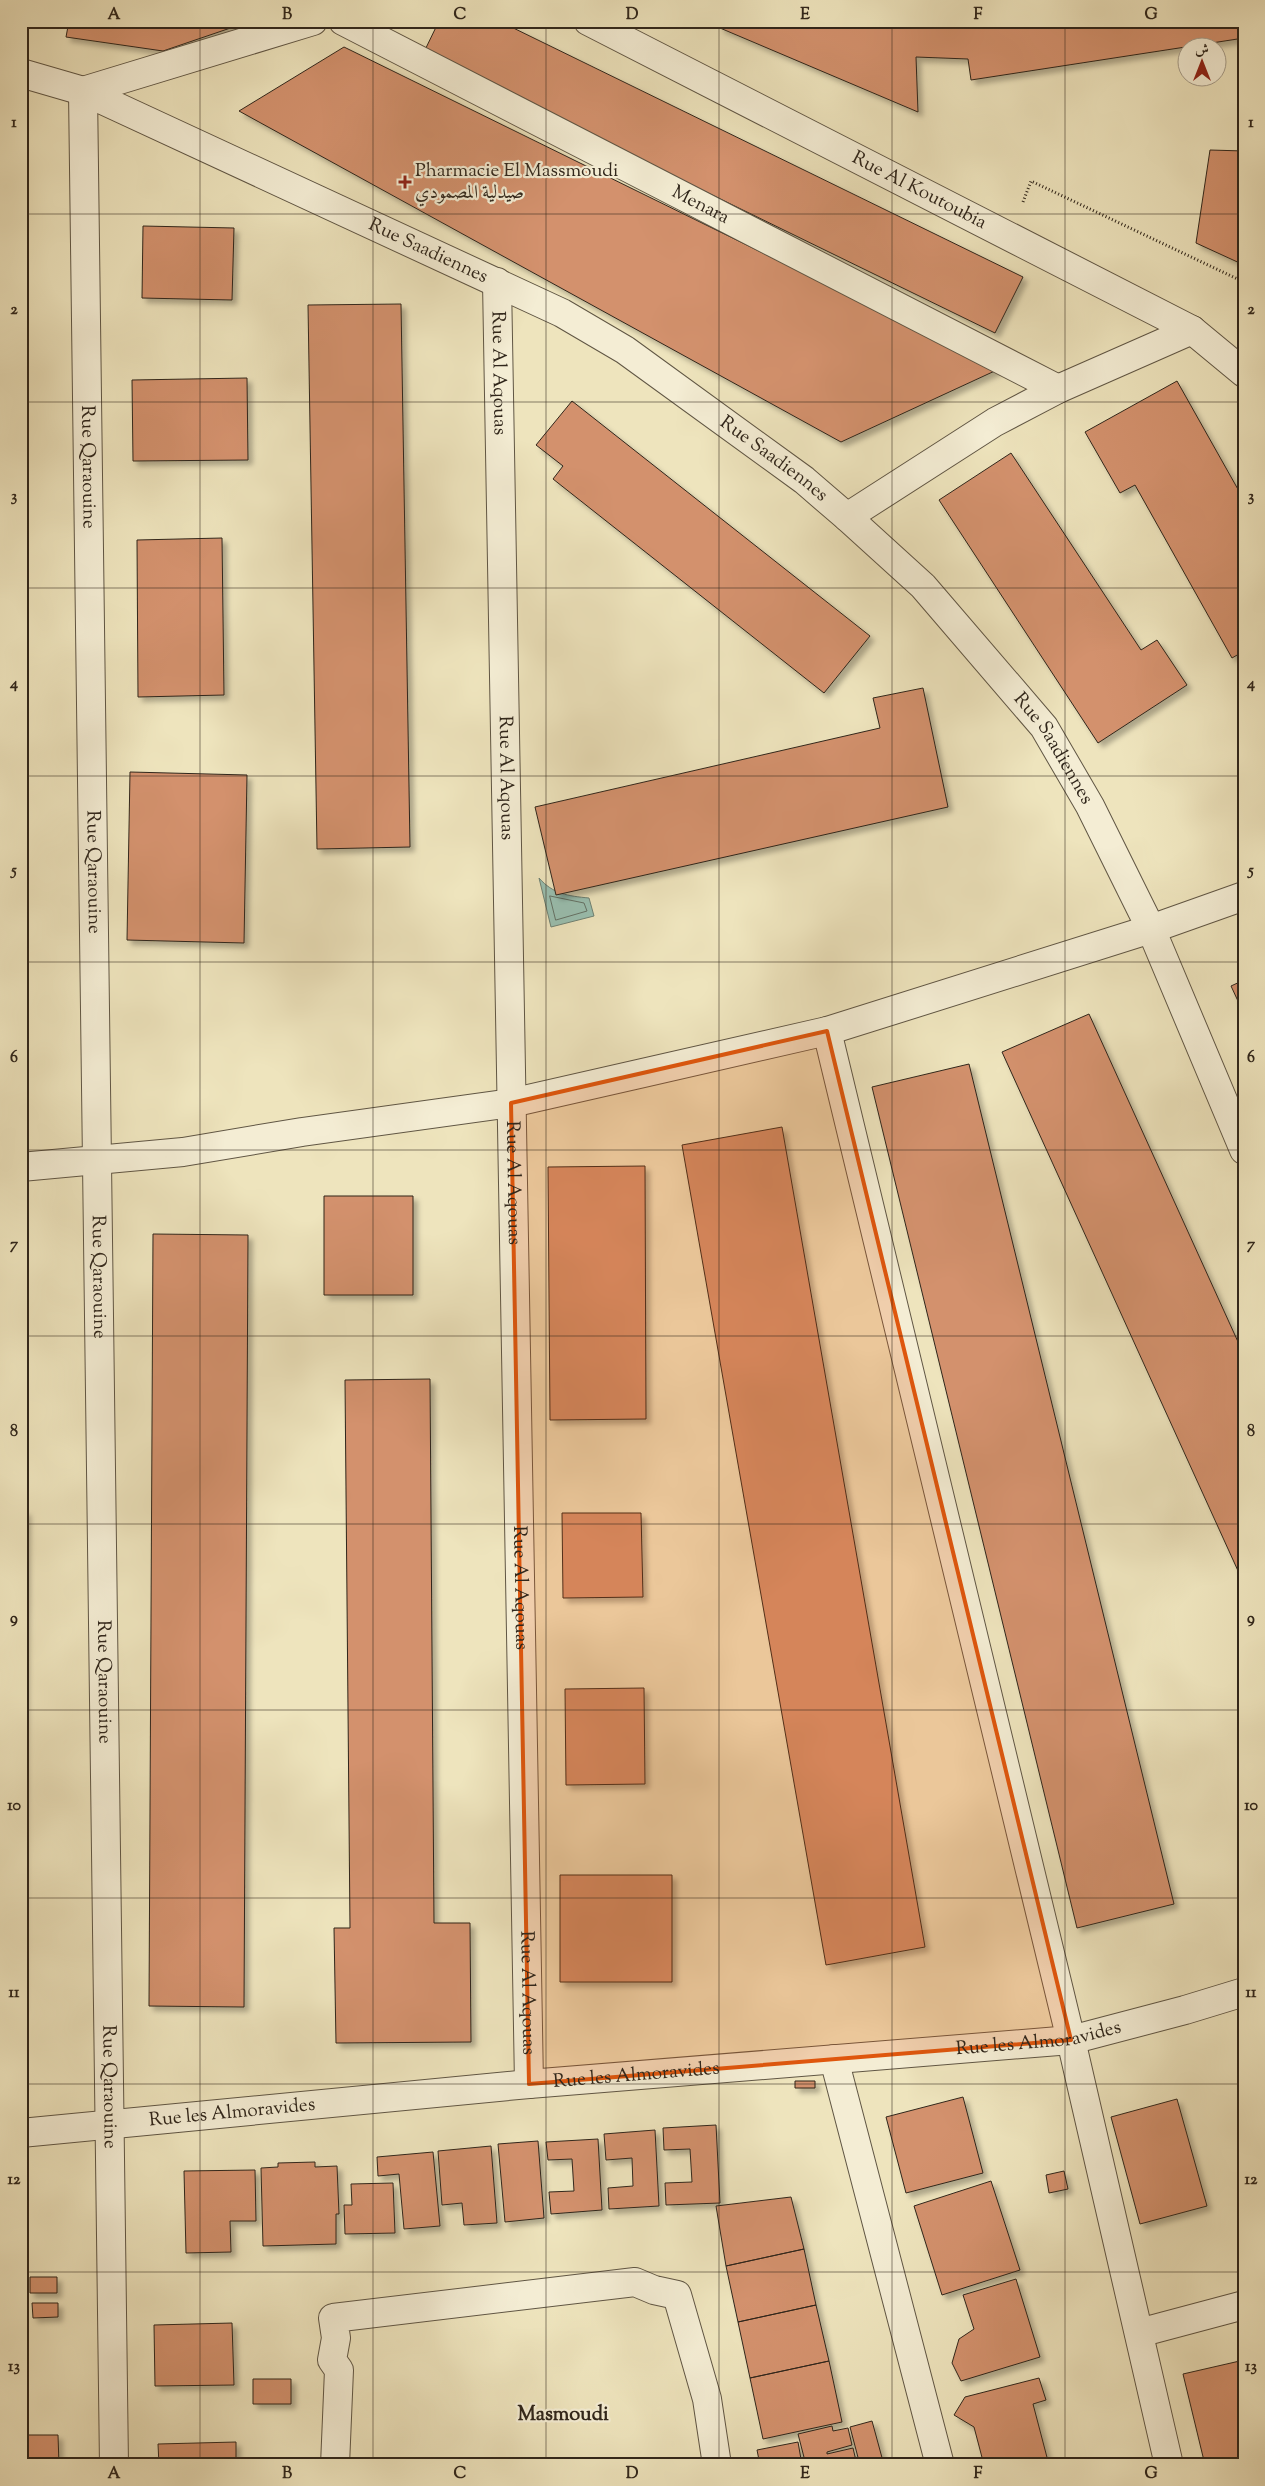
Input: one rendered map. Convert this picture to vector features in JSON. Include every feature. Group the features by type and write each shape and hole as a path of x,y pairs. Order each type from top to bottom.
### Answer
{"street":[{"path":"83,91 313,21"},
{"name":"Menara","path":"343,21 1058,389"},
{"name":"Rue Al Koutoubia","path":"588,21 1192,330 1244,373"},
{"name":"Rue Saadiennes","path":"21,73 83,91 562,313 625,350 804,480 847,517 922,586 1044,727 1090,806 1151,930 1244,1150"},
{"name":"Rue Qaraouine","path":"83,91 114,2465"},
{"name":"Rue Al Aqouas","path":"497,282 529,2084"},
{"path":"847,517 995,422 1058,389 1192,330"},
{"path":"21,1167 97,1158 182,1152 302,1132 512,1102 827,1031 1151,930 1244,896"},
{"path":"827,1031 1071,2040 1169,2465"},
{"name":"Rue les Almoravides","path":"21,2133 529,2084 1071,2040 1185,2010 1244,1992"},
{"path":"834,2059 940,2465"},
{"path":"335,2465 339,2370 332,2360 336,2338 333,2318 635,2282 654,2290 677,2296 707,2399 717,2465"},
{"path":"1139,2332 1244,2305"}],"path":[{"path":"1010,236 1031,182 1244,282"}],"highlighted area":[{"path":"827,1031 1071,2040 529,2084 511,1103"}],"water":[{"path":"539,878 555,891 589,898 594,916 551,927"}],"building":[{"path":"69,21 251,21 163,51 66,37"},
{"path":"439,21 499,21 1023,277 995,333 423,54"},
{"path":"720,21 1244,21 1244,38 1228,40 1228,38 1178,38 1178,48 971,80 968,59 916,57 918,112 720,28"},
{"path":"344,47 999,369 841,442 239,111"},
{"path":"1210,150 1244,151 1244,265 1196,243"},
{"path":"143,226 234,228 232,300 142,298"},
{"path":"401,304 410,847 317,849 308,305"},
{"path":"247,378 248,460 133,461 132,380"},
{"path":"1177,381 1244,500 1244,651 1232,658 1135,485 1120,493 1085,432"},
{"path":"572,401 870,636 824,693 553,479 563,466 536,445"},
{"path":"1011,453 1141,650 1157,640 1187,685 1098,743 939,500"},
{"path":"222,538 224,695 138,697 137,540"},
{"path":"923,688 948,807 556,895 535,807 880,728 873,698"},
{"path":"130,772 247,775 244,943 127,940"},
{"path":"1244,980 1244,1014 1231,986"},
{"path":"1089,1014 1244,1355 1244,1584 1002,1052"},
{"path":"969,1064 1174,1904 1077,1928 872,1087"},
{"path":"782,1127 925,1947 826,1965 682,1145"},
{"path":"645,1166 646,1419 550,1420 548,1167"},
{"path":"324,1196 413,1196 413,1295 324,1295"},
{"path":"153,1234 248,1235 244,2007 149,2006"},
{"path":"430,1379 434,1923 470,1923 471,2042 336,2043 334,1928 350,1928 345,1380"},
{"path":"21,1511 26,1511 21,2007"},
{"path":"562,1513 641,1513 643,1597 563,1598"},
{"path":"644,1688 645,1784 566,1785 565,1689"},
{"path":"560,1875 672,1875 672,1982 560,1982"},
{"path":"795,2081 815,2081 815,2088 795,2088"},
{"path":"963,2097 983,2173 906,2193 886,2117"},
{"path":"1177,2099 1207,2206 1140,2224 1111,2117"},
{"path":"716,2125 720,2203 666,2205 665,2183 692,2182 690,2149 664,2150 663,2128"},
{"path":"655,2130 659,2206 609,2209 608,2188 633,2186 632,2158 606,2160 604,2134"},
{"path":"598,2139 602,2210 551,2214 549,2192 574,2191 572,2159 548,2160 546,2142"},
{"path":"538,2141 544,2218 505,2222 498,2144"},
{"path":"491,2146 497,2223 464,2225 462,2203 442,2205 438,2151"},
{"path":"433,2152 440,2226 404,2229 399,2174 378,2176 377,2157"},
{"path":"315,2162 315,2167 337,2166 339,2214 336,2214 336,2244 263,2246 261,2168 278,2167 278,2163"},
{"path":"255,2170 256,2221 230,2221 231,2252 186,2253 184,2171"},
{"path":"1064,2171 1068,2189 1049,2193 1046,2175"},
{"path":"991,2181 1020,2270 942,2295 914,2206"},
{"path":"393,2183 395,2233 345,2234 344,2205 352,2205 351,2184"},
{"path":"791,2197 804,2249 726,2266 716,2206"},
{"path":"804,2249 816,2305 738,2322 726,2266"},
{"path":"30,2277 57,2277 57,2293 30,2293"},
{"path":"1016,2279 1040,2357 961,2381 952,2363 959,2339 974,2329 963,2295"},
{"path":"32,2303 58,2303 58,2317 33,2318"},
{"path":"816,2305 829,2361 750,2378 738,2322"},
{"path":"232,2323 234,2385 155,2386 154,2325"},
{"path":"1244,2360 1244,2465 1205,2465 1183,2374"},
{"path":"829,2361 842,2422 763,2439 750,2378"},
{"path":"1039,2378 1046,2400 1033,2404 1049,2465 984,2465 974,2427 954,2415 965,2397"},
{"path":"253,2379 291,2379 291,2404 253,2404"},
{"path":"872,2421 884,2465 860,2465 850,2427"},
{"path":"832,2426 833,2431 848,2428 852,2445 827,2452 827,2454 853,2448 857,2465 806,2465 798,2434"},
{"path":"21,2435 58,2435 59,2465 21,2465"},
{"path":"236,2442 236,2465 159,2465 158,2444"},
{"path":"798,2442 802,2465 760,2465 757,2450"}],"place":[{"name":"Pharmacie El Massmoudi صيدلية المصمودي","path":"405,182"}],"district":[{"name":"Masmoudi","path":"563,2415"}]}
